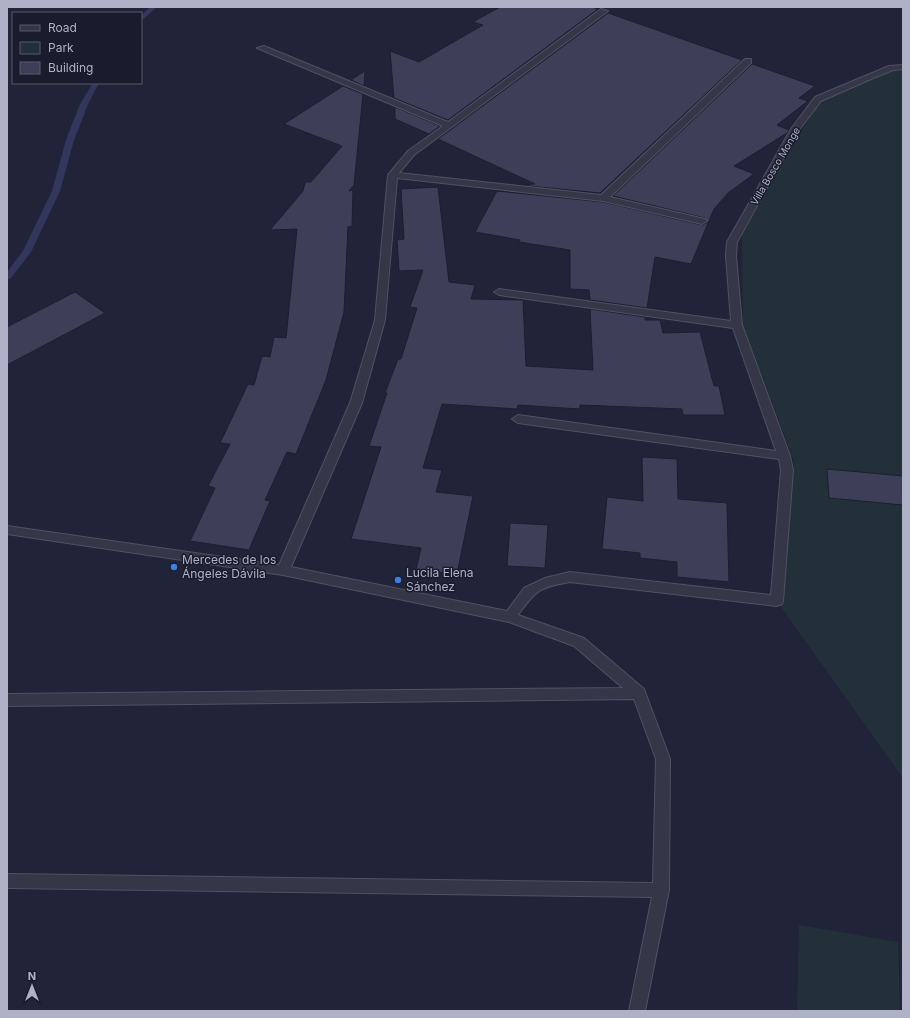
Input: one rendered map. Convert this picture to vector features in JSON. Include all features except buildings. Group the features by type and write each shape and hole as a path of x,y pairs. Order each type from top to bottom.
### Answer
{"street":[{"path":"283,570 356,403 380,320 393,174 411,154 604,11"},
{"path":"261,48 449,125"},
{"path":"603,198 748,61"},
{"name":"Villa Bosco Monge","path":"510,617 528,591 549,581 570,578 777,601 787,470 784,456 737,325 731,256 732,242 795,129 818,99 874,74 892,68 903,67"},
{"path":"393,174 603,198 702,222"},
{"path":"499,292 737,325"},
{"path":"518,419 784,456"},
{"path":"7,530 283,570 510,617 579,642 639,693 663,759 661,890 637,1011"},
{"path":"7,700 639,693"},
{"path":"7,881 661,890"}],"green space":[{"path":"903,68 903,778 777,601 794,461 743,326 742,229 821,99 895,69"},
{"path":"799,925 898,942 900,1011 797,1011"}],"waterway":[{"path":"142,18 154,7"},
{"path":"7,277 27,252 56,191 70,140 84,104 95,84"}],"place":[{"name":"Mercedes de los Ángeles Dávila","path":"174,567"},
{"name":"Lucila Elena Sánchez","path":"398,580"}]}
